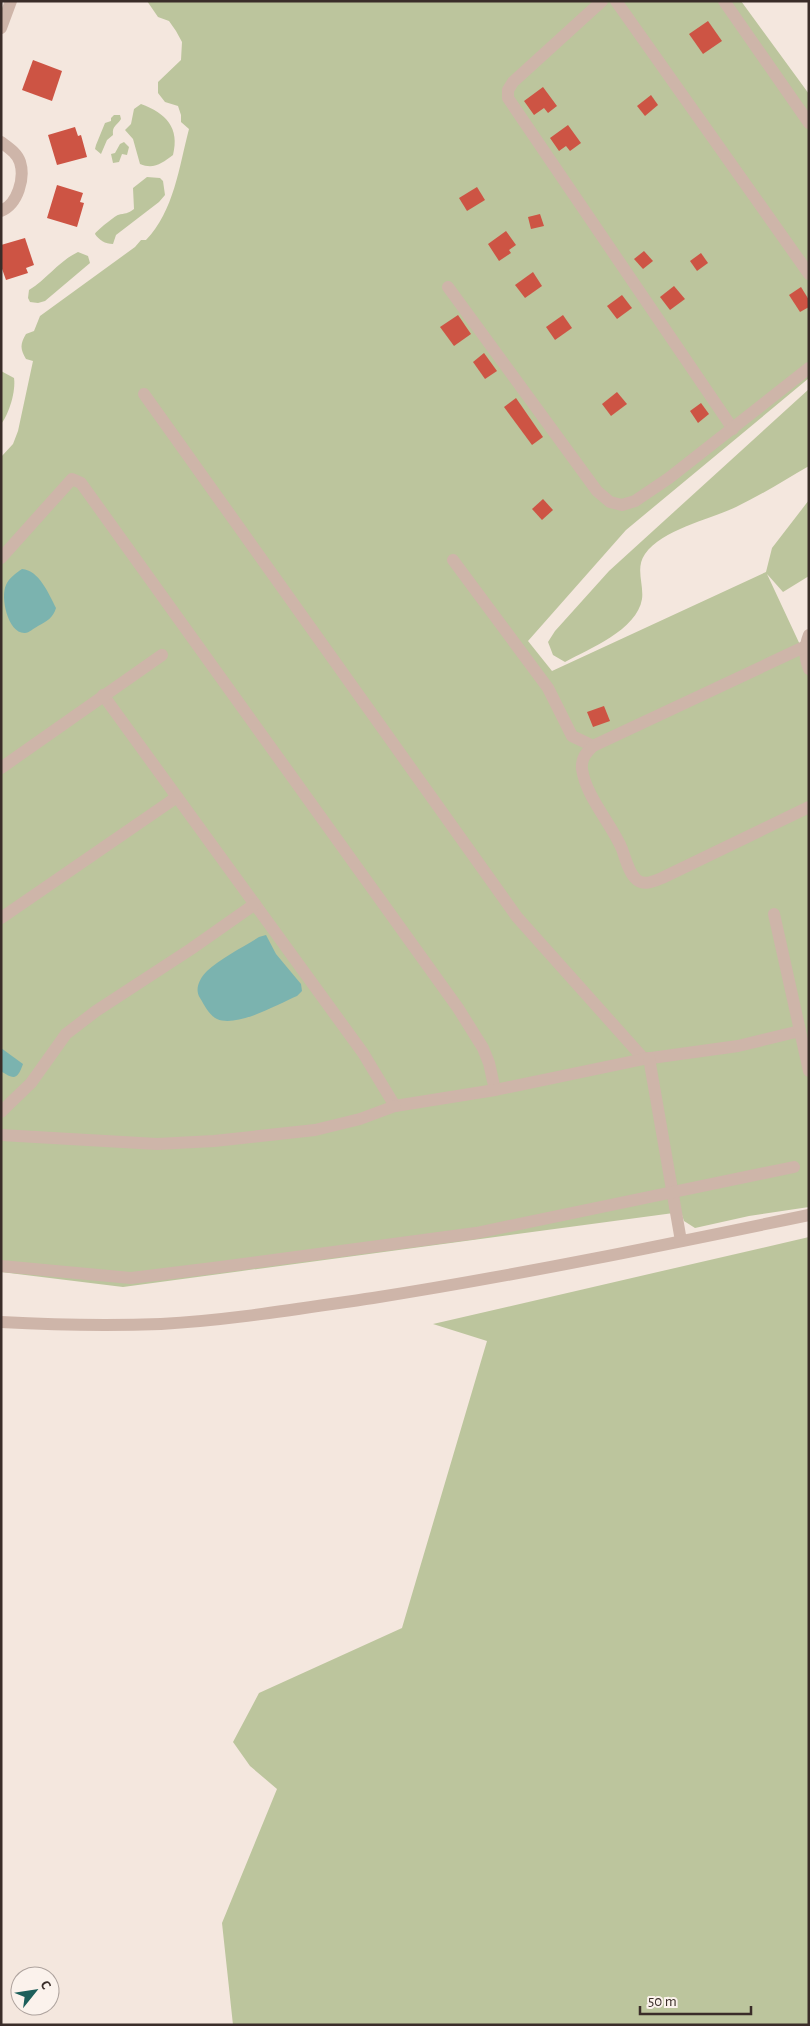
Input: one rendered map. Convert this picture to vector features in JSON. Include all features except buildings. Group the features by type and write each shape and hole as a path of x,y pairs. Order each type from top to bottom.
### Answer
{"street":[{"path":"1,28 11,1"},
{"path":"602,1 513,82 508,90 508,98 733,429"},
{"path":"616,1 809,274"},
{"path":"724,1 809,123"},
{"path":"1,142 17,157 20,162 22,176 18,191 12,202 1,211"},
{"path":"448,287 597,491 610,502 622,505 635,501 669,478 809,368"},
{"path":"144,394 517,917 647,1059 681,1241"},
{"path":"1,558 72,479 81,483 458,1008 490,1063 495,1090"},
{"path":"453,560 548,688 572,736 593,746"},
{"path":"807,641 593,746 583,757 582,769 592,795 619,842 635,879 642,883 649,883 662,878 809,807"},
{"path":"807,641 805,658 809,669"},
{"path":"1,768 162,654"},
{"path":"103,695 363,1054 395,1106"},
{"path":"1,918 177,797"},
{"path":"1,1112 31,1083 66,1034 96,1011 191,949 255,904"},
{"path":"774,914 809,1071"},
{"path":"1,1135 157,1144 214,1141 314,1130 360,1118 395,1106 495,1090 647,1059 738,1046 800,1031"},
{"path":"1,1266 131,1278 476,1233 794,1167"},
{"path":"1,1322 66,1326 162,1324 272,1313 416,1291 562,1265 809,1215"}],"green space":[{"path":"147,1 741,1 809,94 809,378 626,530 528,641 552,671 766,572 772,548 809,500 809,576 783,592 767,574 809,664 809,1207 749,1216 695,1228 684,1221 681,1212 123,1287 1,1272 1,457 13,444 18,431 33,361 26,359 22,349 26,334 34,331 40,316 135,247 141,240 146,240 163,216 174,188 189,129 181,122 178,106 165,102 158,93 158,82 181,60 182,42 169,21 158,17"},
{"path":"141,104 158,112 173,129 175,145 173,155 154,166 140,164 133,139 125,130 131,124 134,109"},
{"path":"114,115 120,115 121,119 114,127 113,135 107,140 101,154 95,149 96,145 105,123 111,121"},
{"path":"124,142 129,147 127,155 122,154 119,162 113,163 111,154 115,153 120,144"},
{"path":"147,177 160,178 163,181 165,195 159,202 116,235 113,244 100,240 95,234 99,230 116,216 128,213 134,209 133,188"},
{"path":"78,252 88,256 90,263 45,301 38,303 30,302 28,298 29,290 65,260"},
{"path":"1,371 14,378 14,389 7,414 1,424"},
{"path":"809,389 809,466 745,502 725,512 687,526 653,545 642,559 640,570 642,599 638,610 631,620 622,629 599,645 565,662 553,655 548,642 555,631 609,571"},
{"path":"809,1237 809,2025 233,2025 222,1923 277,1789 250,1766 233,1742 259,1693 402,1628 487,1341 433,1324"}],"water":[{"path":"22,569 28,570 38,578 47,590 56,608 49,619 25,633 19,632 14,628 7,614 4,598 7,582"},
{"path":"266,935 276,954 301,984 302,991 297,996 246,1018 225,1021 217,1019 209,1013 198,995 200,980 218,962 259,937"},
{"path":"1,1048 23,1064 18,1075 13,1077 1,1071"}]}
